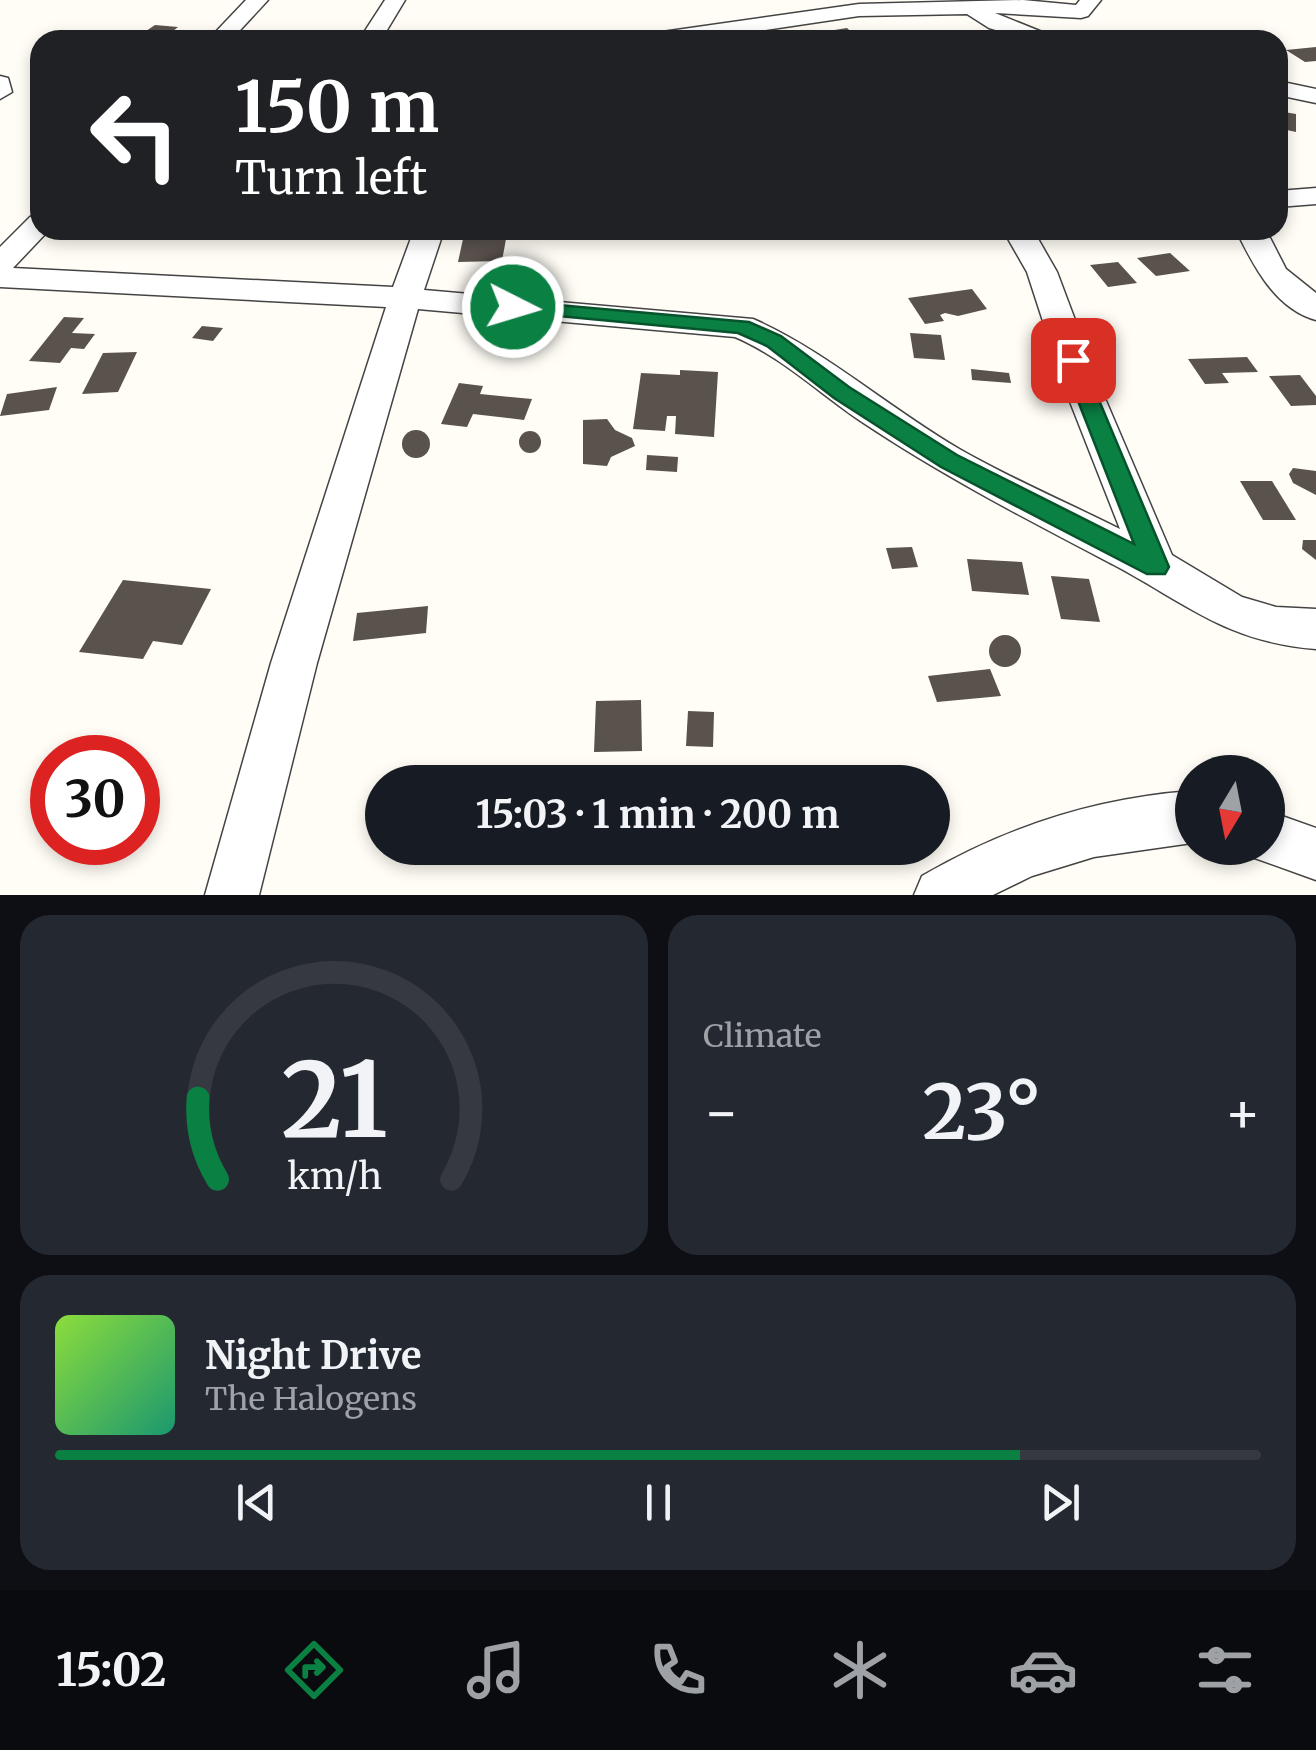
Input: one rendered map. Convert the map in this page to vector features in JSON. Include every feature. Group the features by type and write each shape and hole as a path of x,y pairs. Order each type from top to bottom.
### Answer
{"street":[{"path":"229,30 258,0"},
{"path":"376,30 395,0"},
{"path":"725,30 857,5 1086,6"},
{"path":"972,8 1017,30"},
{"path":"760,25 768,30"},
{"path":"0,84 0,92"},
{"path":"1288,90 1316,96"},
{"path":"1288,198 1316,196"},
{"path":"0,264 30,233"},
{"path":"232,895 294,664 405,298 426,240"},
{"path":"1024,240 1042,272 1083,389 1156,567"},
{"path":"1256,240 1273,274 1316,310"},
{"path":"0,277 405,298 742,327 774,341 842,392 949,461 1156,567 1230,612 1276,626 1316,629"},
{"path":"940,895 985,866 1142,819 1175,818"},
{"path":"1285,843 1316,854"}],"building":[{"path":"155,25 178,27 174,30 148,30"},
{"path":"1316,47 1316,61 1305,62 1288,50"},
{"path":"1288,113 1296,114 1296,132 1288,130"},
{"path":"463,240 506,240 502,261 458,262"},
{"path":"1170,253 1190,271 1156,276 1137,258"},
{"path":"1118,262 1137,283 1108,287 1090,265"},
{"path":"972,289 987,309 958,316 945,313 940,315 944,321 925,324 908,298"},
{"path":"64,317 84,318 72,333 95,334 84,349 71,348 60,363 29,361"},
{"path":"202,326 223,328 213,341 192,338"},
{"path":"910,333 941,335 945,360 914,358"},
{"path":"137,352 118,392 82,394 103,353"},
{"path":"1247,357 1258,372 1222,373 1229,383 1205,384 1188,359"},
{"path":"971,369 1009,373 1011,383 972,380"},
{"path":"680,370 718,372 714,437 675,434 676,416 667,416 665,431 633,429 641,373 680,375"},
{"path":"1300,375 1316,396 1316,405 1291,406 1269,376"},
{"path":"459,383 483,386 480,394 532,399 524,420 473,414 467,427 441,424"},
{"path":"57,387 49,410 0,416 7,394"},
{"path":"607,419 615,430 632,438 635,446 611,457 607,466 583,464 583,420"},
{"path":"416,430 426,434 430,444 426,454 416,458 406,454 402,444 406,434"},
{"path":"526,431 534,431 541,442 534,453 526,453 519,446 519,438"},
{"path":"647,455 678,457 677,472 646,470"},
{"path":"1293,468 1316,471 1316,495 1293,483 1289,474"},
{"path":"1240,481 1272,481 1296,520 1263,520"},
{"path":"1303,540 1316,540 1316,560 1302,549"},
{"path":"912,547 918,567 892,569 886,548"},
{"path":"967,559 1022,562 1029,595 972,591"},
{"path":"1051,576 1089,579 1100,622 1061,619"},
{"path":"123,580 211,589 182,645 153,641 143,659 79,652"},
{"path":"428,606 426,633 353,641 357,613"},
{"path":"1005,635 1016,640 1021,651 1016,662 1005,667 994,662 989,651 994,640"},
{"path":"990,669 1001,696 937,702 928,676"},
{"path":"641,700 642,751 594,752 596,701"},
{"path":"688,711 714,712 713,747 686,746"}],"route":[{"path":"513,307 742,327 774,341 842,392 949,461 1156,567 1073,360"}]}
